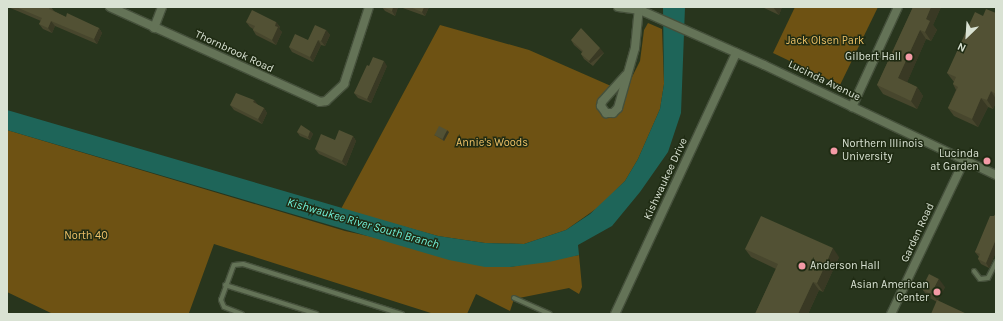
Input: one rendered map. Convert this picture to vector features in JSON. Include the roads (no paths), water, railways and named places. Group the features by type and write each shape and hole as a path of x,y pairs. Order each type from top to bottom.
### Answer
{"street":[{"name":"Thornbrook Road","path":"110,7 313,101 326,101 344,84 369,7"},
{"path":"154,28 162,7"},
{"name":"Lucinda Avenue","path":"618,7 639,8 657,18 736,53 996,175"},
{"path":"852,107 898,7"},
{"path":"626,75 635,48 639,8"},
{"name":"Kishwaukee Drive","path":"615,314 736,53"},
{"name":"Garden Road","path":"892,314 964,161"}],"lane":[{"path":"974,271 980,279 988,278 996,262"},
{"path":"242,314 224,306 221,300 225,285 234,265 243,264 402,314"},
{"path":"225,285 317,314"},
{"path":"514,298 550,314"}],"water":[{"name":"Kishwaukee River South Branch","path":"663,7 685,7 681,113 668,152 640,192 612,226 578,245 579,255 549,262 510,267 485,267 449,260 7,130 7,110 438,236 485,243 524,244 566,230 590,214 625,181 638,159 660,109 664,84"}],"place":[{"name":"Gilbert Hall","path":"909,57"},
{"name":"Northern Illinois University","path":"834,151"},
{"name":"Lucinda at Garden","path":"987,161"},
{"name":"Anderson Hall","path":"802,266"},
{"name":"Asian American Center","path":"937,292"}],"park label":[{"name":"Jack Olsen Park","path":"825,41"},
{"name":"Annie's Woods","path":"492,143"},
{"name":"North 40","path":"86,236"}]}
